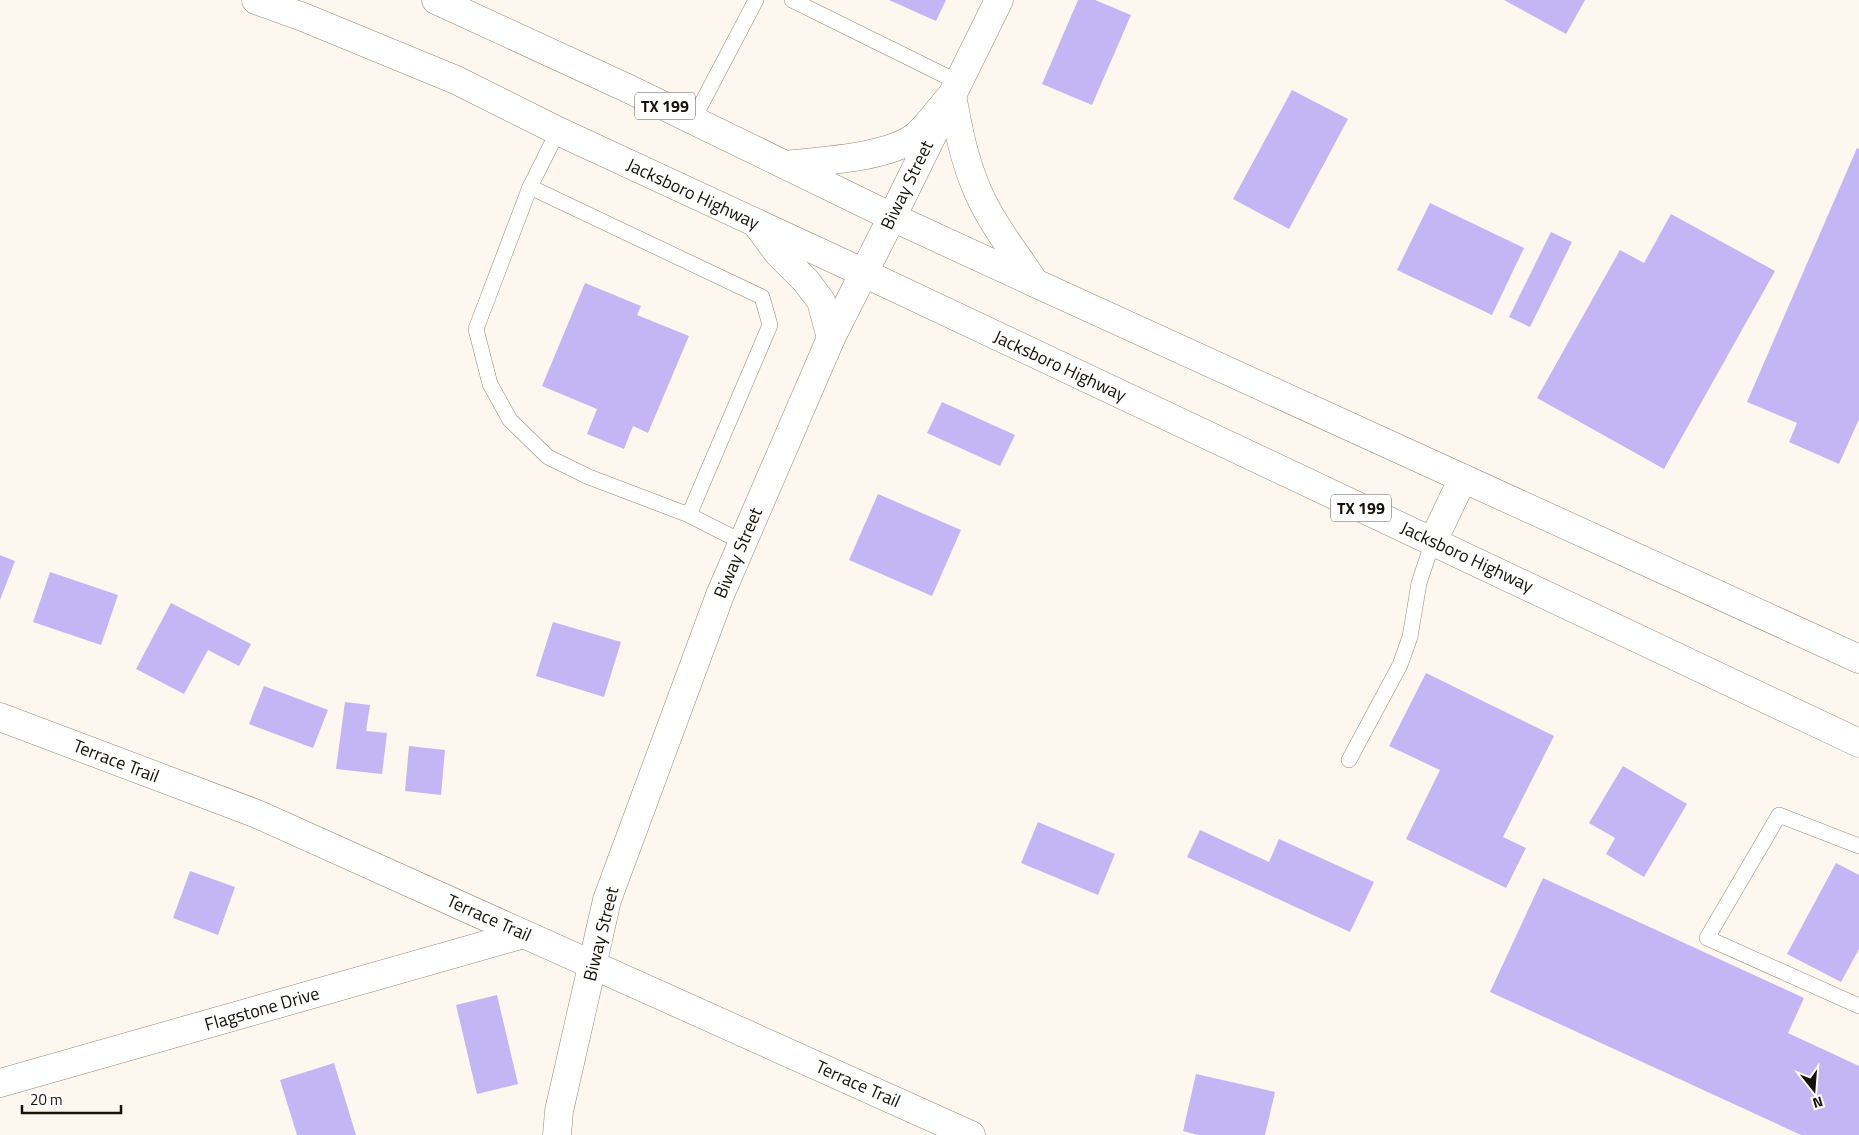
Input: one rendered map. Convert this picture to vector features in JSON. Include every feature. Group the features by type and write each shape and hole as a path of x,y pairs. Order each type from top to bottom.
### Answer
{"main road":[{"name":"Jacksboro Highway","path":"256,0 303,17 456,80 558,131 1859,743"},
{"name":"TX 199","path":"436,0 693,120 892,217 1859,659"},
{"name":"Biway Street","path":"556,1135 559,1111 607,900 716,604 831,338 999,0"},
{"path":"785,165 860,156 891,148 915,136 955,89"},
{"path":"955,89 962,149 978,193 999,229 1035,283"},
{"path":"756,223 779,254 806,281 821,301 831,338"},
{"path":"1433,541 1463,478"},
{"name":"Terrace Trail","path":"0,717 257,814 971,1135"},
{"name":"Flagstone Drive","path":"0,1083 524,934"}],"lane":[{"path":"693,120 756,0"},
{"path":"792,0 955,89"},
{"path":"558,131 530,187 476,329 490,384 510,420 548,457 590,477 689,515 742,542"},
{"path":"530,187 762,297 770,325 689,515"},
{"path":"1349,760 1400,665 1410,637 1419,584 1433,541"},
{"path":"1859,846 1779,814 1706,938 1859,1006"}],"building":[{"path":"889,0 946,0 936,21"},
{"path":"1078,0 1095,0 1131,15 1092,105 1042,84"},
{"path":"1504,0 1585,0 1566,34"},
{"path":"1292,90 1348,119 1289,229 1233,199"},
{"path":"1857,148 1859,149 1859,419 1839,464 1789,442 1797,423 1747,402"},
{"path":"1430,203 1524,248 1492,315 1397,270"},
{"path":"1671,214 1775,271 1664,469 1537,398 1620,250 1644,263"},
{"path":"1551,232 1572,242 1530,327 1509,317"},
{"path":"585,283 641,306 637,315 689,336 648,433 633,426 624,449 587,434 597,409 542,386"},
{"path":"942,402 1015,435 1000,466 927,433"},
{"path":"878,494 961,530 932,596 849,560"},
{"path":"0,555 15,561 0,600"},
{"path":"50,572 118,595 101,645 33,622"},
{"path":"171,603 251,644 239,666 208,650 184,694 136,669"},
{"path":"553,622 621,642 604,697 536,676"},
{"path":"1426,673 1554,736 1503,837 1526,848 1506,888 1406,839 1440,770 1389,746"},
{"path":"264,686 328,710 313,748 249,724"},
{"path":"345,702 370,705 366,731 387,733 382,774 336,769"},
{"path":"409,746 445,750 441,795 405,791"},
{"path":"1623,766 1687,804 1644,877 1606,854 1615,838 1589,823"},
{"path":"1038,822 1115,854 1098,895 1021,863"},
{"path":"1200,830 1269,862 1279,839 1374,882 1350,932 1187,857"},
{"path":"1836,863 1859,875 1859,949 1841,982 1787,954"},
{"path":"190,871 235,887 218,935 173,918"},
{"path":"1543,878 1804,998 1788,1033 1859,1066 1859,1135 1801,1135 1490,992"},
{"path":"497,995 518,1084 477,1094 456,1005"},
{"path":"334,1063 356,1135 297,1135 280,1080"},
{"path":"1196,1074 1275,1092 1265,1135 1198,1135 1183,1131"}]}
